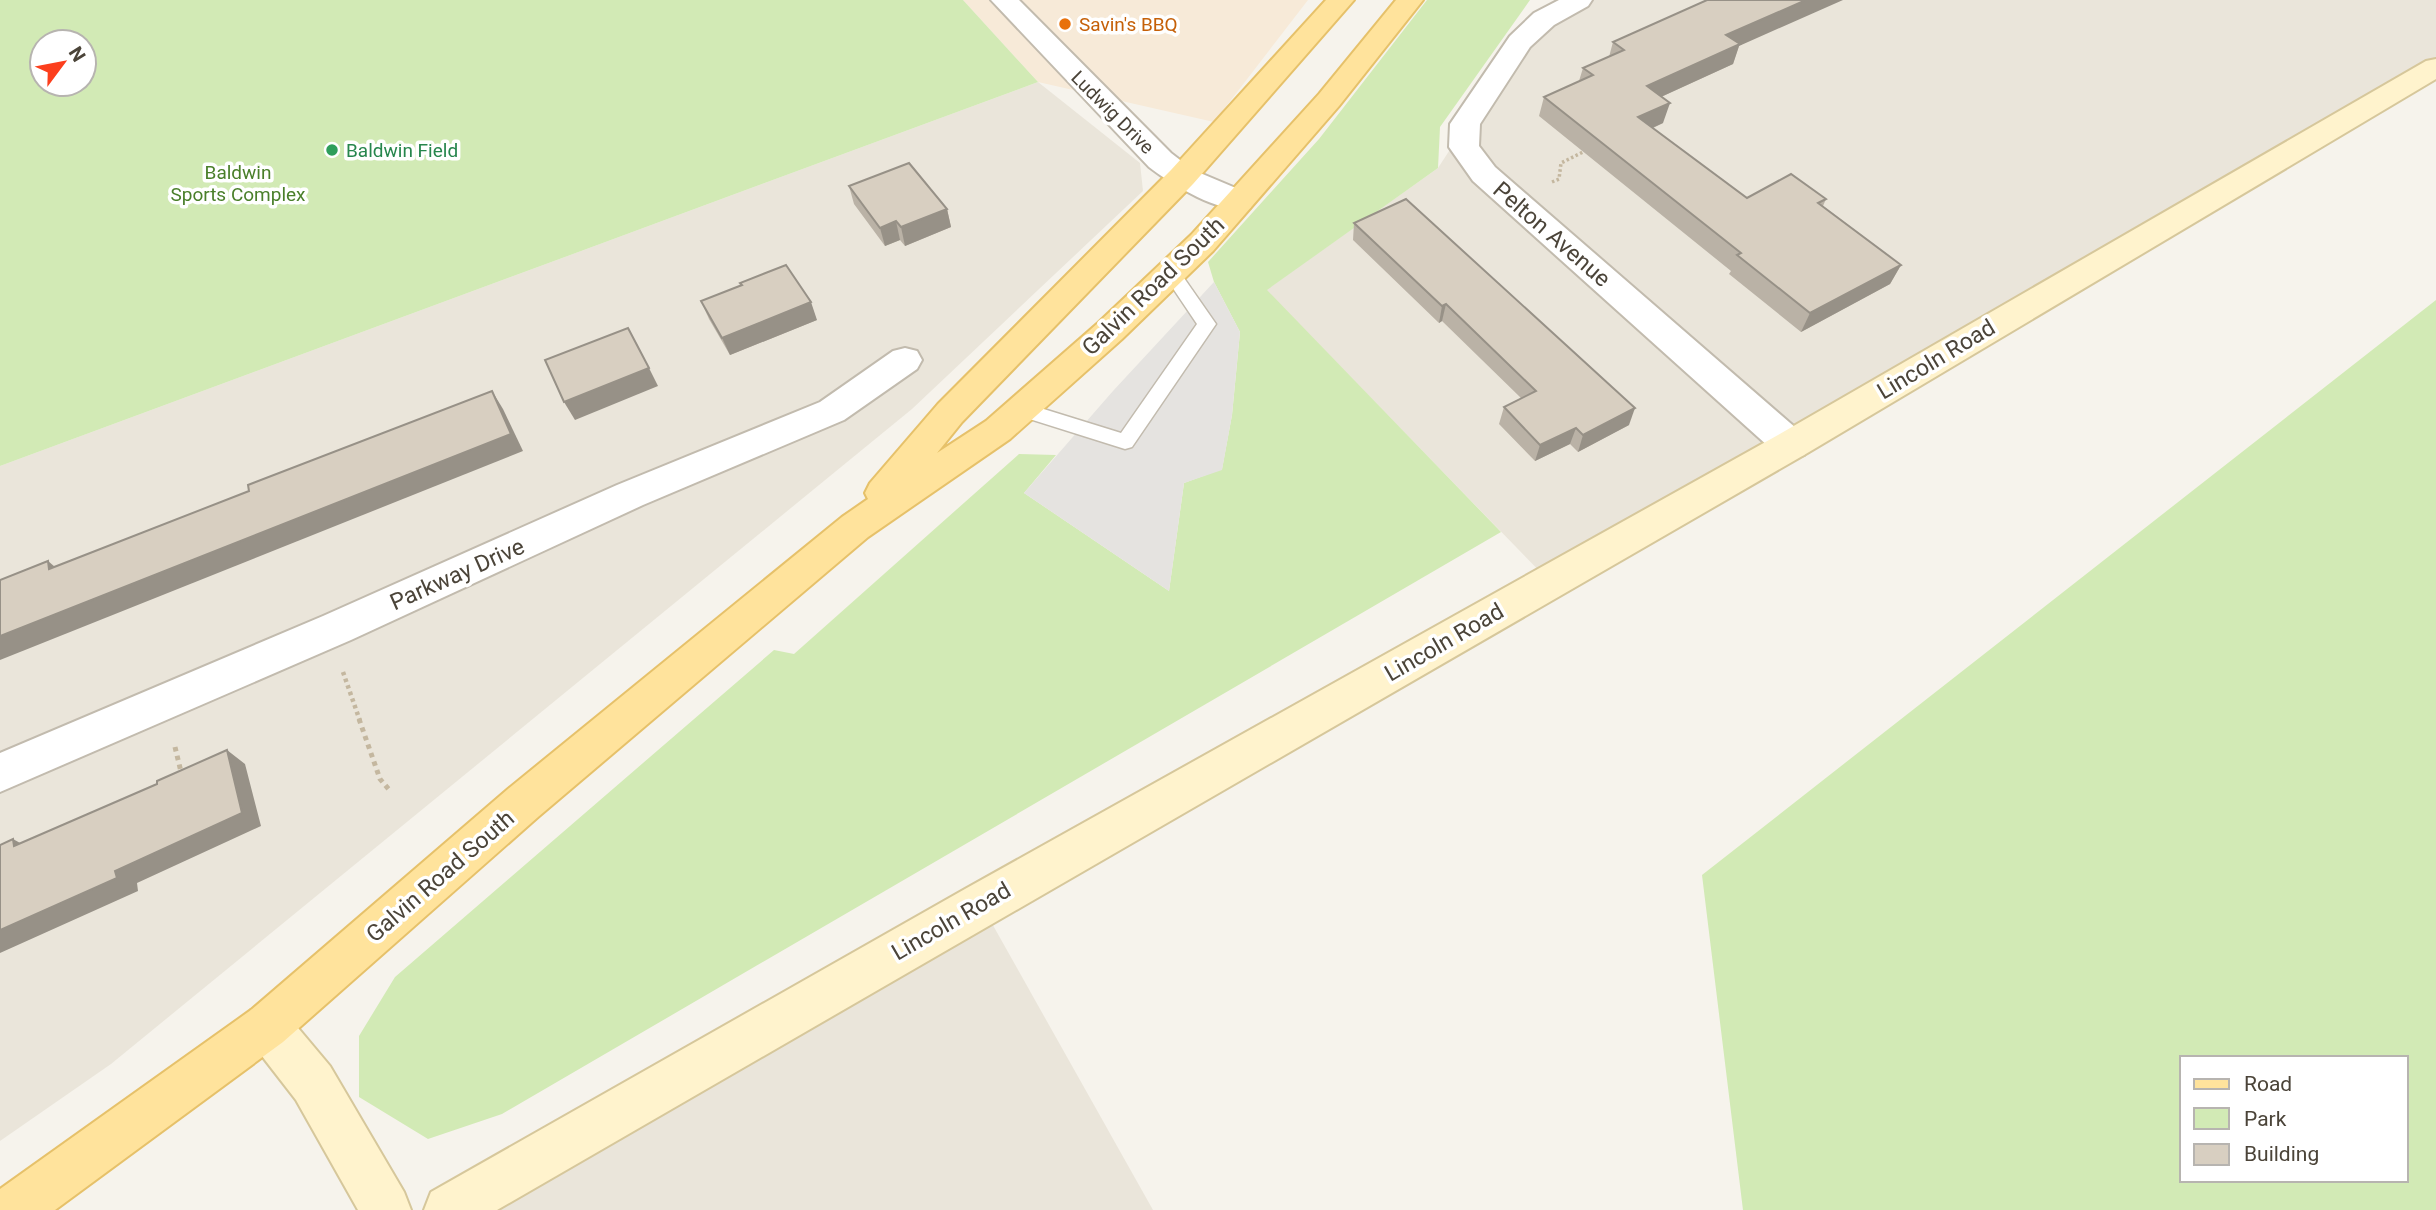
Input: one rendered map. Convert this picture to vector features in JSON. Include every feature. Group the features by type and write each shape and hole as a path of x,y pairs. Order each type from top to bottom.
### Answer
{"main road":[{"name":"Galvin Road South","path":"855,527 950,413 1182,177 1341,0"},
{"name":"Galvin Road South","path":"13,1210 267,1026 523,803 855,527 998,430 1171,272 1329,100 1410,0"},
{"name":"Lincoln Road","path":"449,1210 981,904 1791,445 2436,67"},
{"path":"267,1026 313,1083 386,1210"}],"street":[{"name":"Ludwig Drive","path":"1004,0 1160,160 1182,177 1239,201"},
{"name":"Pelton Avenue","path":"1579,0 1544,19 1520,42 1465,124 1464,147 1484,174 1791,445"},
{"name":"Parkway Drive","path":"0,773 337,628 630,495 832,411 905,360"}],"lane":[{"path":"1021,409 1125,442 1207,324 1171,272"}],"path":[{"path":"1547,185 1559,179 1561,163 1583,152"},
{"path":"349,691 380,779 391,792"},
{"path":"164,702 185,785"}],"shaded area":[{"path":"963,0 1308,0 1214,122 1038,82"},
{"path":"1581,0 2436,0 2436,68 1550,582 1266,290 1438,168 1520,42"},
{"path":"1038,82 1140,163 1143,191 912,409 111,1064 0,1141 0,466"},
{"path":"1214,282 1240,332 1232,415 1222,470 1184,483 1169,591 1024,493 1113,391"},
{"path":"981,904 1153,1210 449,1210"}],"green space":[{"name":"Baldwin Sports Complex","path":"0,0 963,0 1038,82 0,466"},
{"path":"1427,0 1530,0 1440,127 1438,168 1267,290 1501,532 502,1114 428,1139 359,1097 359,1036 395,977 774,650 794,654 1019,454 1056,455 1024,493 1169,591 1184,483 1222,469 1232,415 1240,332 1214,282 1208,262 1319,139"},
{"path":"2436,300 2436,1210 1743,1210 1702,875"}],"building":[{"path":"1707,0 1806,0 1726,35 1740,44 1647,86 1670,103 1638,117 1747,198 1791,174 1826,199 1818,203 1901,265 1810,313 1737,255 1741,253 1544,97 1593,75 1583,68 1624,50 1613,42"},
{"path":"909,163 947,209 901,227 896,221 880,228 849,186"},
{"path":"1406,199 1635,408 1583,435 1576,428 1540,445 1504,407 1536,391 1446,304 1442,306 1354,223"},
{"path":"786,265 811,302 722,338 701,301"},
{"path":"628,328 649,368 564,402 545,360"},
{"path":"492,391 511,434 0,636 0,580 48,561 49,569 249,491 248,485"},
{"path":"227,750 242,813 115,871 117,878 0,930 0,845 13,839 14,846 157,784 157,781"}],"place":[{"name":"Savin's BBQ","path":"1065,24"},
{"name":"Baldwin Field","path":"332,150"}]}
